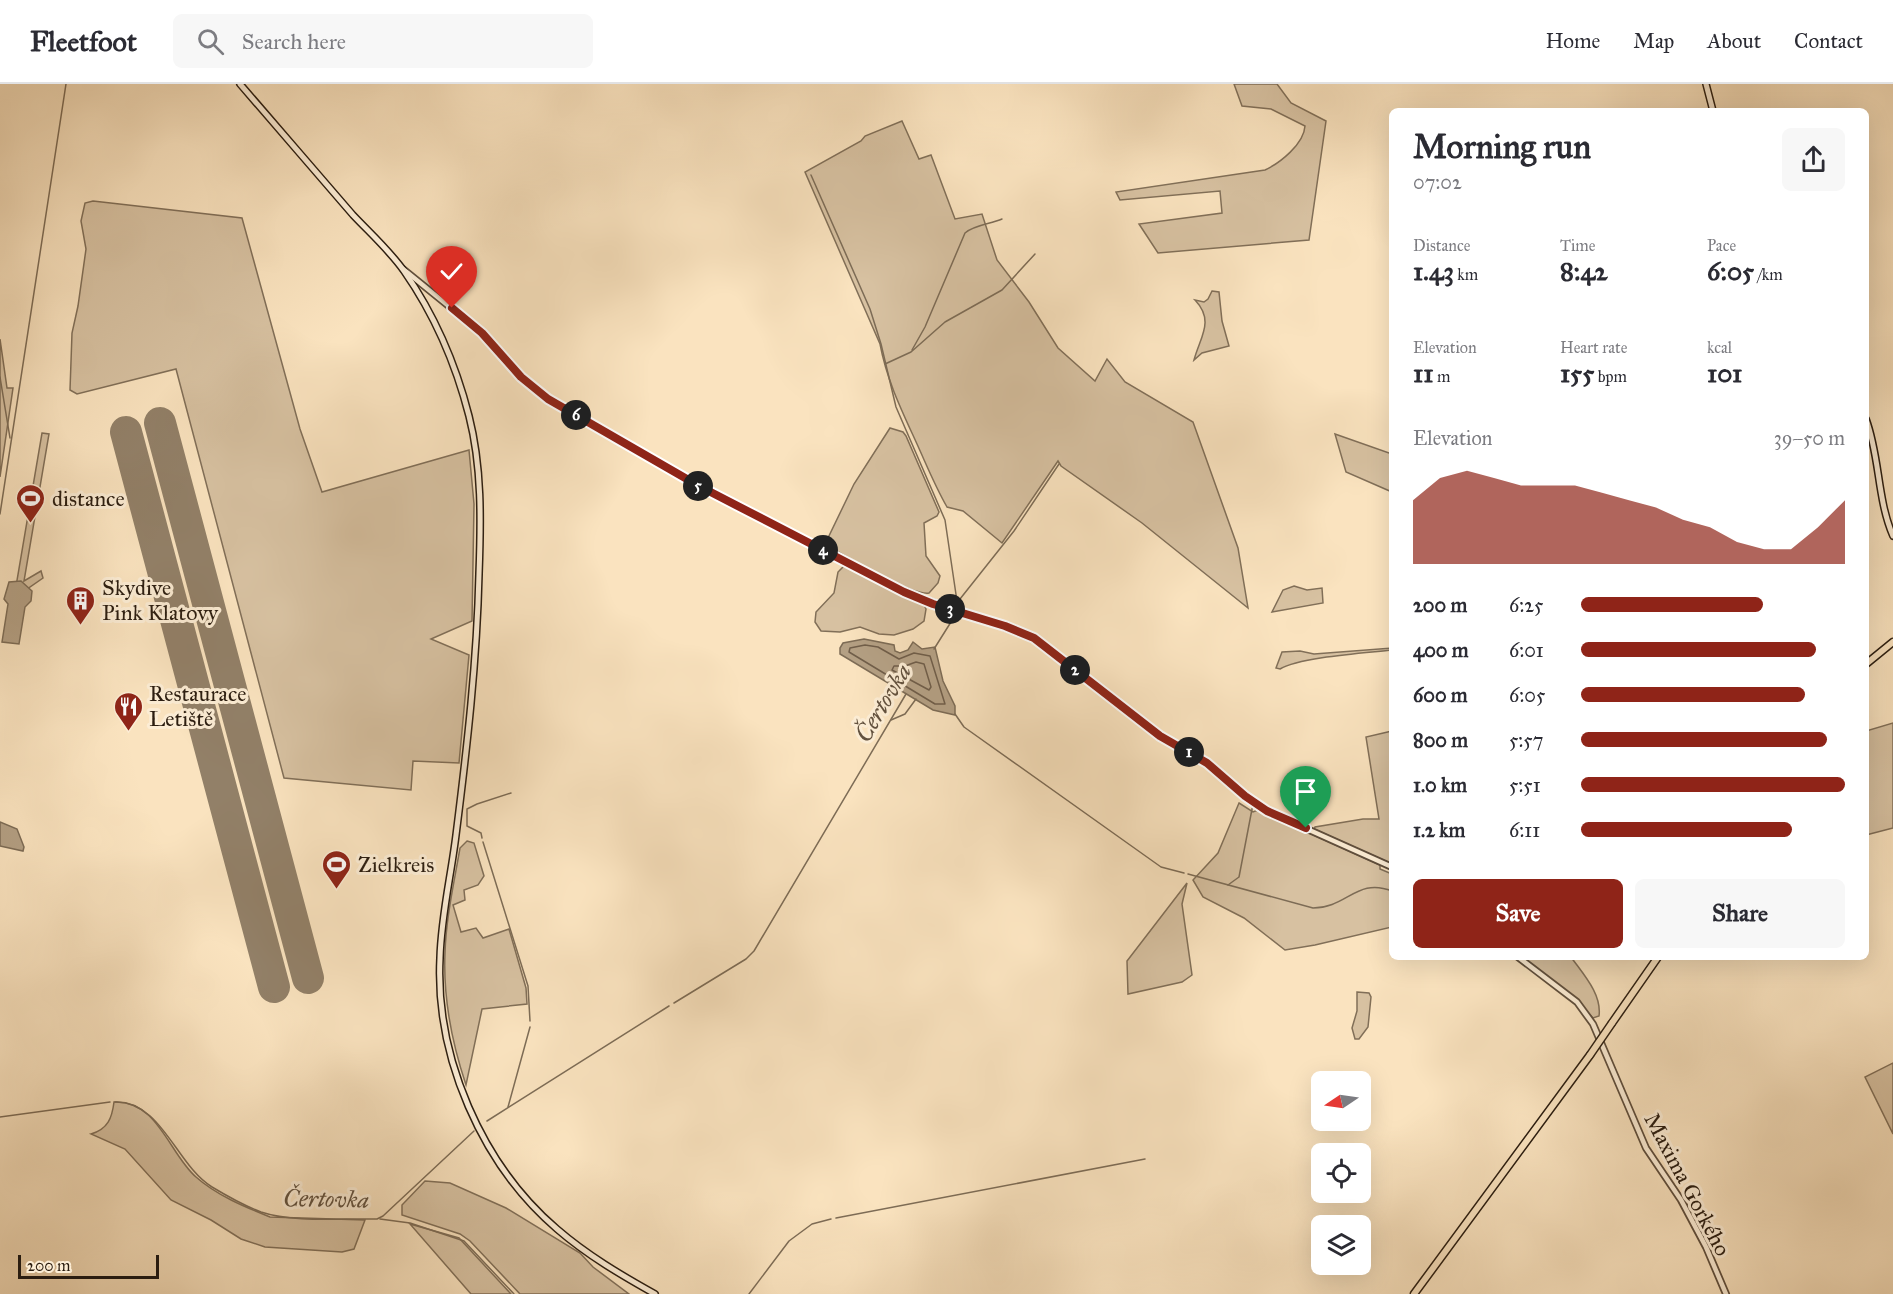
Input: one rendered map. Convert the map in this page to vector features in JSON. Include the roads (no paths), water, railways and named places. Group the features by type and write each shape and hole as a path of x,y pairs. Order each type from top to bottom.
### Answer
{"main road":[{"path":"240,84 402,269 446,346 468,412 479,472 481,527 476,667 440,960 446,1034 455,1071 471,1111 500,1164 518,1187 556,1228 598,1259 655,1294"},
{"path":"1706,84 1712,108"},
{"path":"1869,430 1886,514 1893,536"},
{"path":"1869,662 1893,642"},
{"path":"1414,1294 1590,1055 1656,960"}],"street":[{"path":"402,269 482,333 521,377 548,399 699,486 904,592 1034,638 1160,736 1207,763 1245,796 1267,811 1389,866"},
{"name":"Maxima Gorkého","path":"1522,960 1577,1002 1593,1024 1646,1148 1681,1200 1706,1247 1726,1294"}],"water":[{"path":"21,581 32,591 31,601 25,607 19,644 2,642 8,604 4,599 9,582"},
{"path":"864,639 894,645 895,651 900,653 908,650 913,642 922,649 935,647 943,681 955,706 955,715 933,710 840,654 843,643"},
{"path":"0,822 17,829 24,847 23,851 0,846"}],"waterway":[{"path":"0,514 66,84"},
{"path":"811,175 870,309 896,407 945,520 958,608"},
{"path":"912,350 925,327 965,233 973,228 1002,219"},
{"path":"885,364 911,352 945,322 1002,290 1035,254"},
{"path":"0,377 10,438"},
{"path":"960,599 1014,531 1059,464"},
{"path":"934,649 956,614"},
{"name":"Čertovka","path":"674,1003 746,959 754,951 906,694"},
{"path":"891,720 905,714 916,699"},
{"name":"Čertovka","path":"955,714 964,727 1161,867 1184,873"},
{"path":"482,838 481,833 467,826 467,809 511,793"},
{"path":"1228,885 1239,877 1253,804"},
{"path":"483,842 528,986 530,1021"},
{"name":"Čertovka","path":"1188,874 1313,908 1325,907 1361,890 1380,888 1389,890"},
{"name":"Čertovka","path":"487,1121 669,1006"},
{"path":"508,1107 530,1027"},
{"name":"Čertovka","path":"0,1117 110,1102"},
{"name":"Čertovka","path":"115,1102 131,1104 145,1112 168,1136 199,1177 212,1187 255,1210 288,1218 377,1219 383,1216 474,1131"},
{"path":"836,1218 1145,1159"},
{"path":"380,1219 410,1223 464,1241 514,1294"},
{"path":"749,1294 789,1241 812,1224 831,1219"}],"place":[{"name":"distance","path":"31,524"},
{"name":"Skydive Pink Klatovy","path":"81,626"},
{"name":"Restaurace Letiště","path":"128,732"},
{"name":"Zielkreis","path":"337,890"}]}
